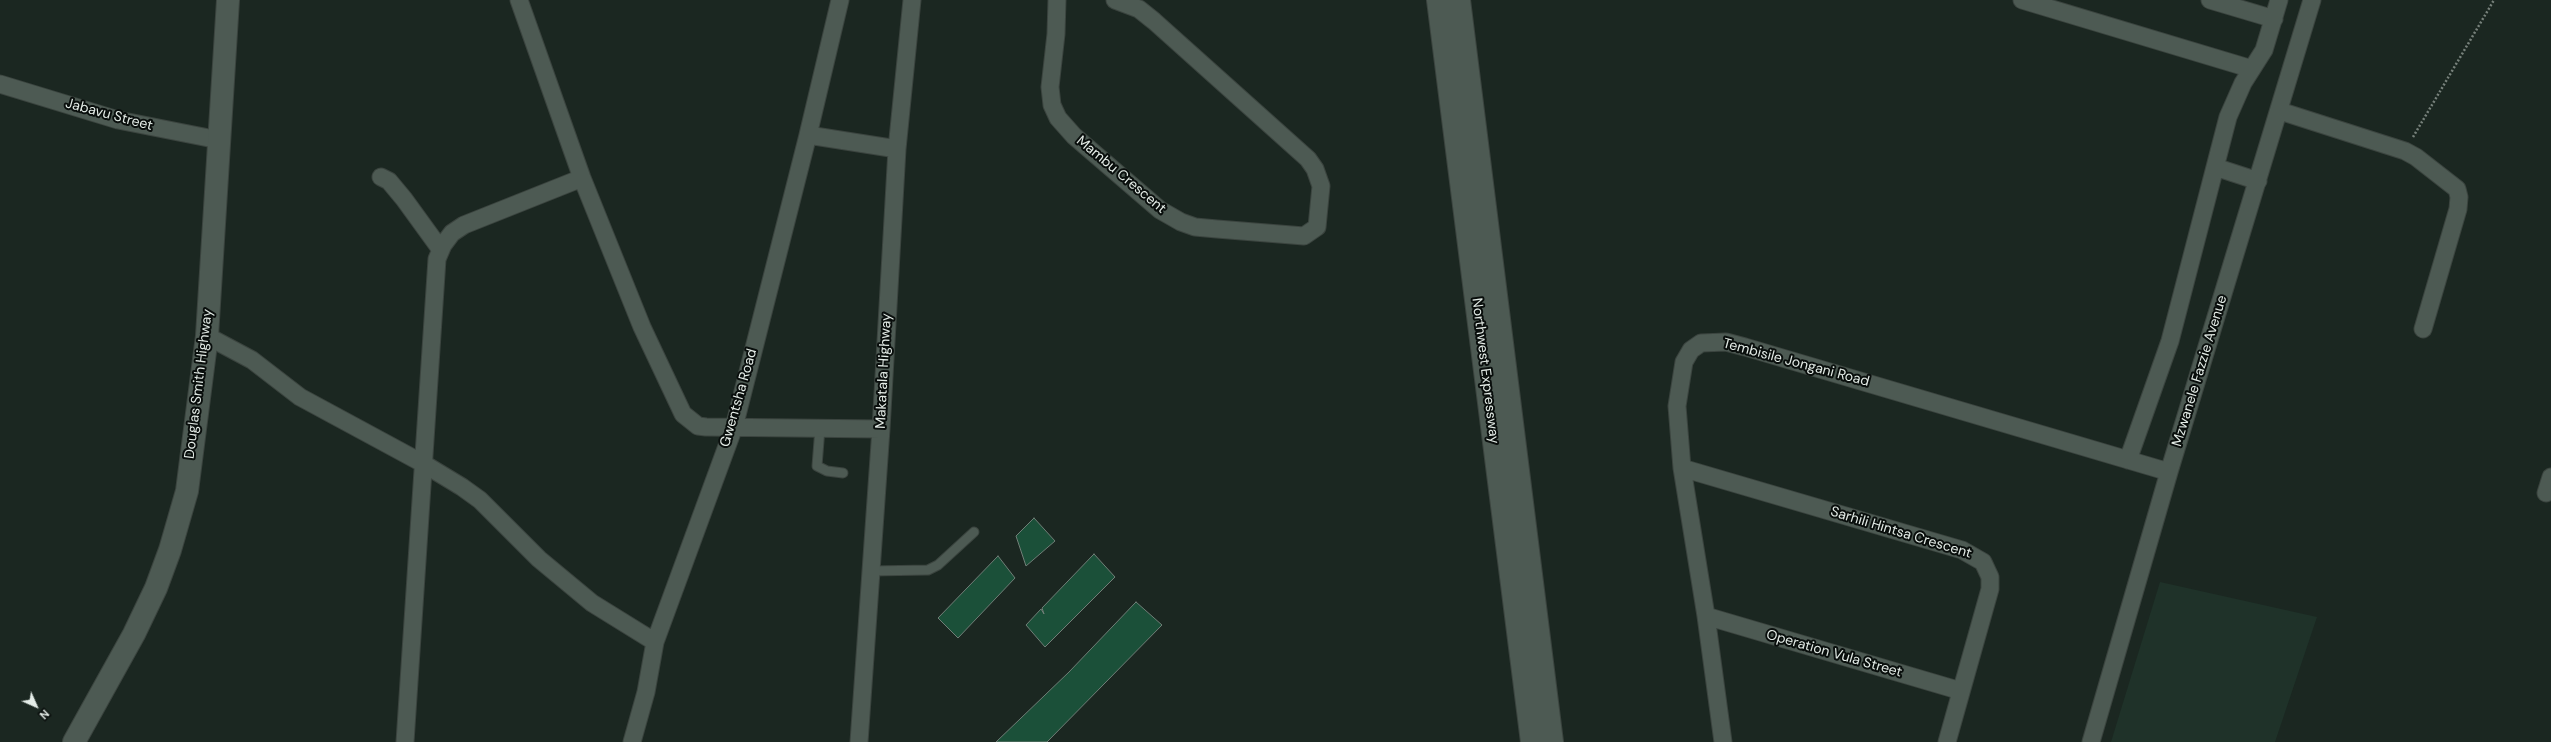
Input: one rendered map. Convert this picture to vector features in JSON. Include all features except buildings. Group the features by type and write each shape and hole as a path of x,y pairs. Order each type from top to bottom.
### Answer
{"main road":[{"name":"Douglas Smith Highway","path":"74,742 134,634 156,588 170,550 186,491 207,336 228,0"},
{"name":"Northwest Expressway","path":"1438,0 1532,742"},
{"name":"Northwest Expressway","path":"1459,0 1552,742"}],"street":[{"path":"519,0 582,178 642,327 684,414 698,426 881,429"},
{"name":"Gwentsha Road","path":"632,742 646,692 655,642 734,426 808,135 840,0"},
{"name":"Makatala Highway","path":"859,742 881,429 897,149 912,0"},
{"name":"Mambu Crescent","path":"1057,0 1056,34 1050,87 1052,105 1058,118 1074,136 1160,210 1181,222 1195,227 1217,230 1304,236 1317,227 1321,186 1315,169 1308,159 1154,20 1139,9 1115,0"},
{"path":"2022,0 2252,69"},
{"path":"2210,0 2274,19"},
{"path":"2128,460 2170,341 2231,111 2252,69 2264,50 2279,0"},
{"name":"Mzwanele Fazzie Avenue","path":"2091,742 2170,472 2280,111 2312,0"},
{"name":"Jabavu Street","path":"0,84 118,120 219,140"},
{"path":"2280,111 2416,156 2457,189 2459,197 2444,258 2423,329"},
{"path":"808,135 897,149"},
{"path":"2215,167 2258,181"},
{"path":"380,177 388,181 404,199 441,250"},
{"path":"405,742 437,259 452,233 464,225 582,178"},
{"path":"207,336 252,360 300,397 424,464 480,500 539,559 592,603 655,642"},
{"name":"Tembisile Jongani Road","path":"1723,742 1706,616 1682,468 1677,406 1684,362 1691,350 1701,343 1712,341 1745,346 2170,472"},
{"name":"Sarhili Hintsa Crescent","path":"1682,468 1977,556 1987,568 1990,589 1947,742"},
{"name":"Operation Vula Street","path":"1706,616 1961,691"}],"lane":[{"path":"820,428 817,466 827,471 843,473"},
{"path":"871,572 928,570 938,565 974,532"}],"path":[{"path":"2404,151 2494,0"}],"shaded area":[{"path":"2160,582 2317,617 2275,742 2111,742"}]}
